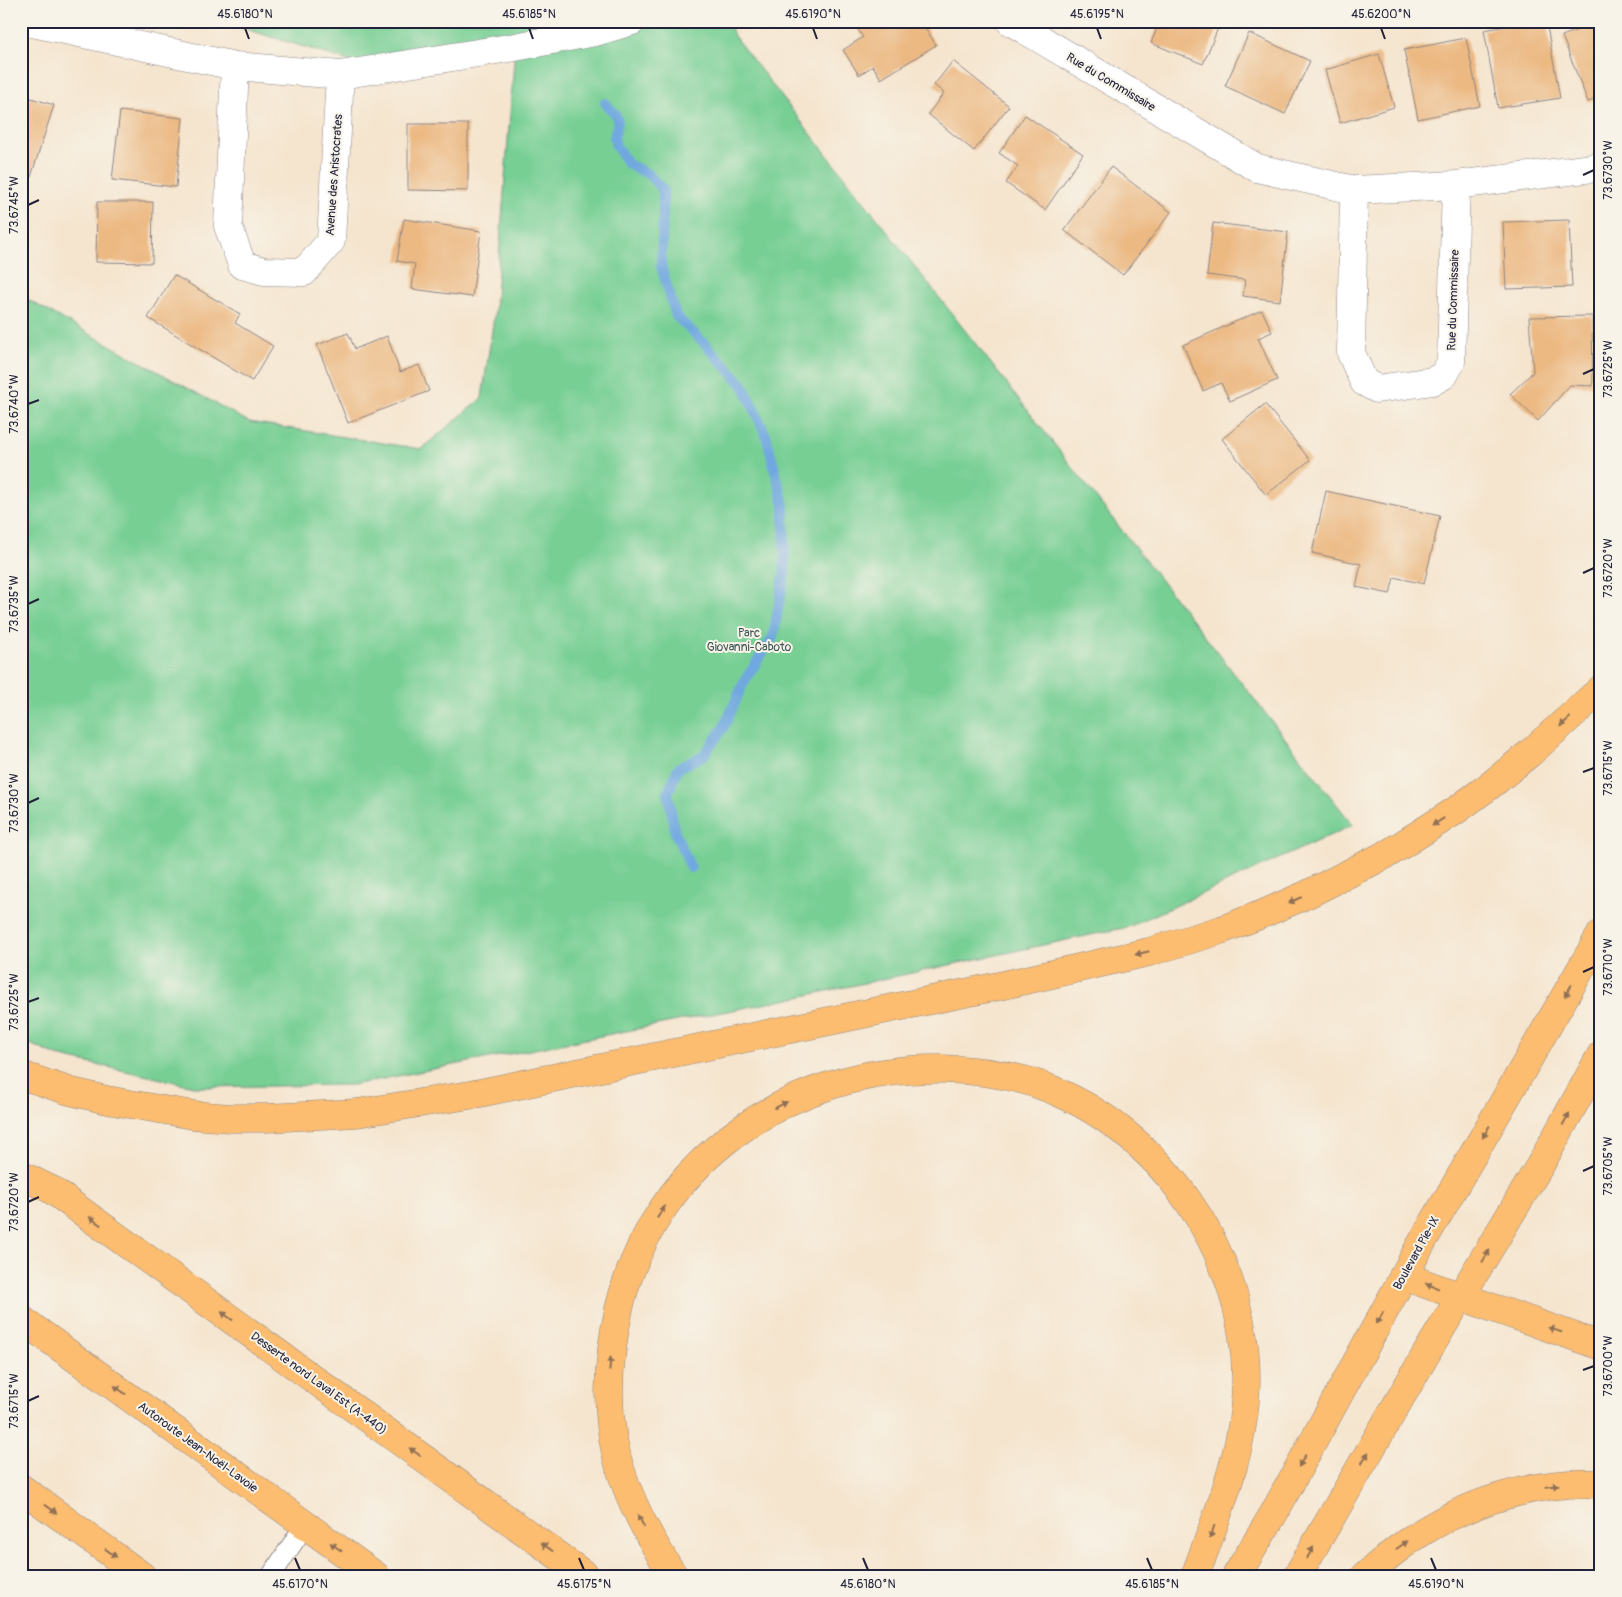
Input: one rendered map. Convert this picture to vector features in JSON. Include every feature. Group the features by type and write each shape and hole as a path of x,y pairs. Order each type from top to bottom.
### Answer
{"highway":[{"path":"21,1075 69,1091 107,1100 193,1115 267,1118 357,1113 490,1091 1004,985 1149,952 1220,930 1265,913 1308,894 1389,852 1455,811 1492,784 1530,753 1601,689"},
{"name":"Boulevard Pie-IX","path":"1236,1576 1274,1513 1403,1276 1601,934"},
{"path":"1297,1576 1424,1358 1542,1162 1601,1055"},
{"path":"674,1576 648,1534 630,1499 617,1460 610,1426 609,1371 612,1346 622,1296 639,1251 665,1205 697,1166 739,1130 763,1114 808,1092 858,1078 908,1069 989,1072 1014,1077 1042,1085 1095,1112 1134,1141 1170,1177 1186,1197 1211,1238 1222,1260 1238,1310 1245,1358 1246,1381 1236,1454 1215,1522 1195,1576"},
{"name":"Desserte nord Laval Est (A-440)","path":"21,1175 52,1190 586,1576"},
{"path":"1403,1276 1601,1346"},
{"name":"Autoroute Jean-Noël-Lavoie","path":"21,1319 376,1576"},
{"path":"1364,1576 1398,1548 1420,1533 1490,1500 1565,1484 1601,1484"},
{"path":"21,1488 142,1576"}],"street":[{"path":"23,21 235,66 340,75 515,47 595,32 632,21"},
{"name":"Rue du Commissaire","path":"1010,21 1257,168 1354,190 1456,185 1601,167"},
{"name":"Avenue des Aristocrates","path":"235,66 228,226 242,265 264,271 304,272 331,241 340,75"},
{"name":"Rue du Commissaire","path":"1354,190 1352,353 1364,382 1377,389 1433,381 1444,375 1451,362 1456,185"}],"lane":[{"path":"271,1576 305,1525"}],"green space":[{"name":"Parc Giovanni-Caboto","path":"220,21 571,21 595,32 632,21 729,21 734,36 1353,825 1128,927 794,998 352,1085 198,1087 57,1056 21,1040 21,296 249,422 421,449 482,398 495,310 515,48 375,69"}],"building":[{"path":"852,21 921,21 936,45 881,79 873,66 859,75 843,50 863,37"},
{"path":"1160,21 1221,21 1203,64 1151,43"},
{"path":"1535,21 1546,21 1560,98 1498,108 1484,30"},
{"path":"1601,21 1601,97 1588,102 1562,36"},
{"path":"1249,33 1310,61 1285,114 1225,86"},
{"path":"1466,38 1480,106 1418,119 1404,50"},
{"path":"1379,54 1394,107 1340,123 1325,70"},
{"path":"953,61 1009,106 974,151 928,114 944,93 934,85"},
{"path":"21,95 54,105 28,186 21,184"},
{"path":"120,111 183,118 176,187 112,180"},
{"path":"1025,115 1083,154 1045,210 1006,183 1018,166 999,153"},
{"path":"408,124 468,124 468,191 408,190"},
{"path":"1111,167 1171,212 1123,275 1064,230"},
{"path":"97,202 153,202 152,263 96,262"},
{"path":"404,219 481,231 472,297 412,289 415,264 397,261"},
{"path":"1569,220 1572,287 1506,289 1503,222"},
{"path":"1213,223 1288,232 1280,301 1243,296 1245,280 1207,275"},
{"path":"174,275 240,314 235,323 273,346 252,381 148,318"},
{"path":"1262,310 1272,332 1258,338 1277,380 1230,401 1221,383 1203,391 1183,345"},
{"path":"1592,316 1593,386 1570,385 1538,421 1510,394 1533,372 1529,317"},
{"path":"348,333 355,349 387,336 400,372 419,365 429,391 348,423 317,345"},
{"path":"1265,404 1310,460 1266,495 1222,439"},
{"path":"1326,491 1440,516 1424,584 1394,577 1390,594 1356,587 1361,564 1312,553"}],"waterway":[{"path":"605,103 615,114 618,121 614,138 616,146 628,164 648,174 663,190 661,266 676,316 743,385 766,435 784,505 785,571 773,637 745,680 724,727 703,756 678,768 668,793 675,833 691,868"}]}
